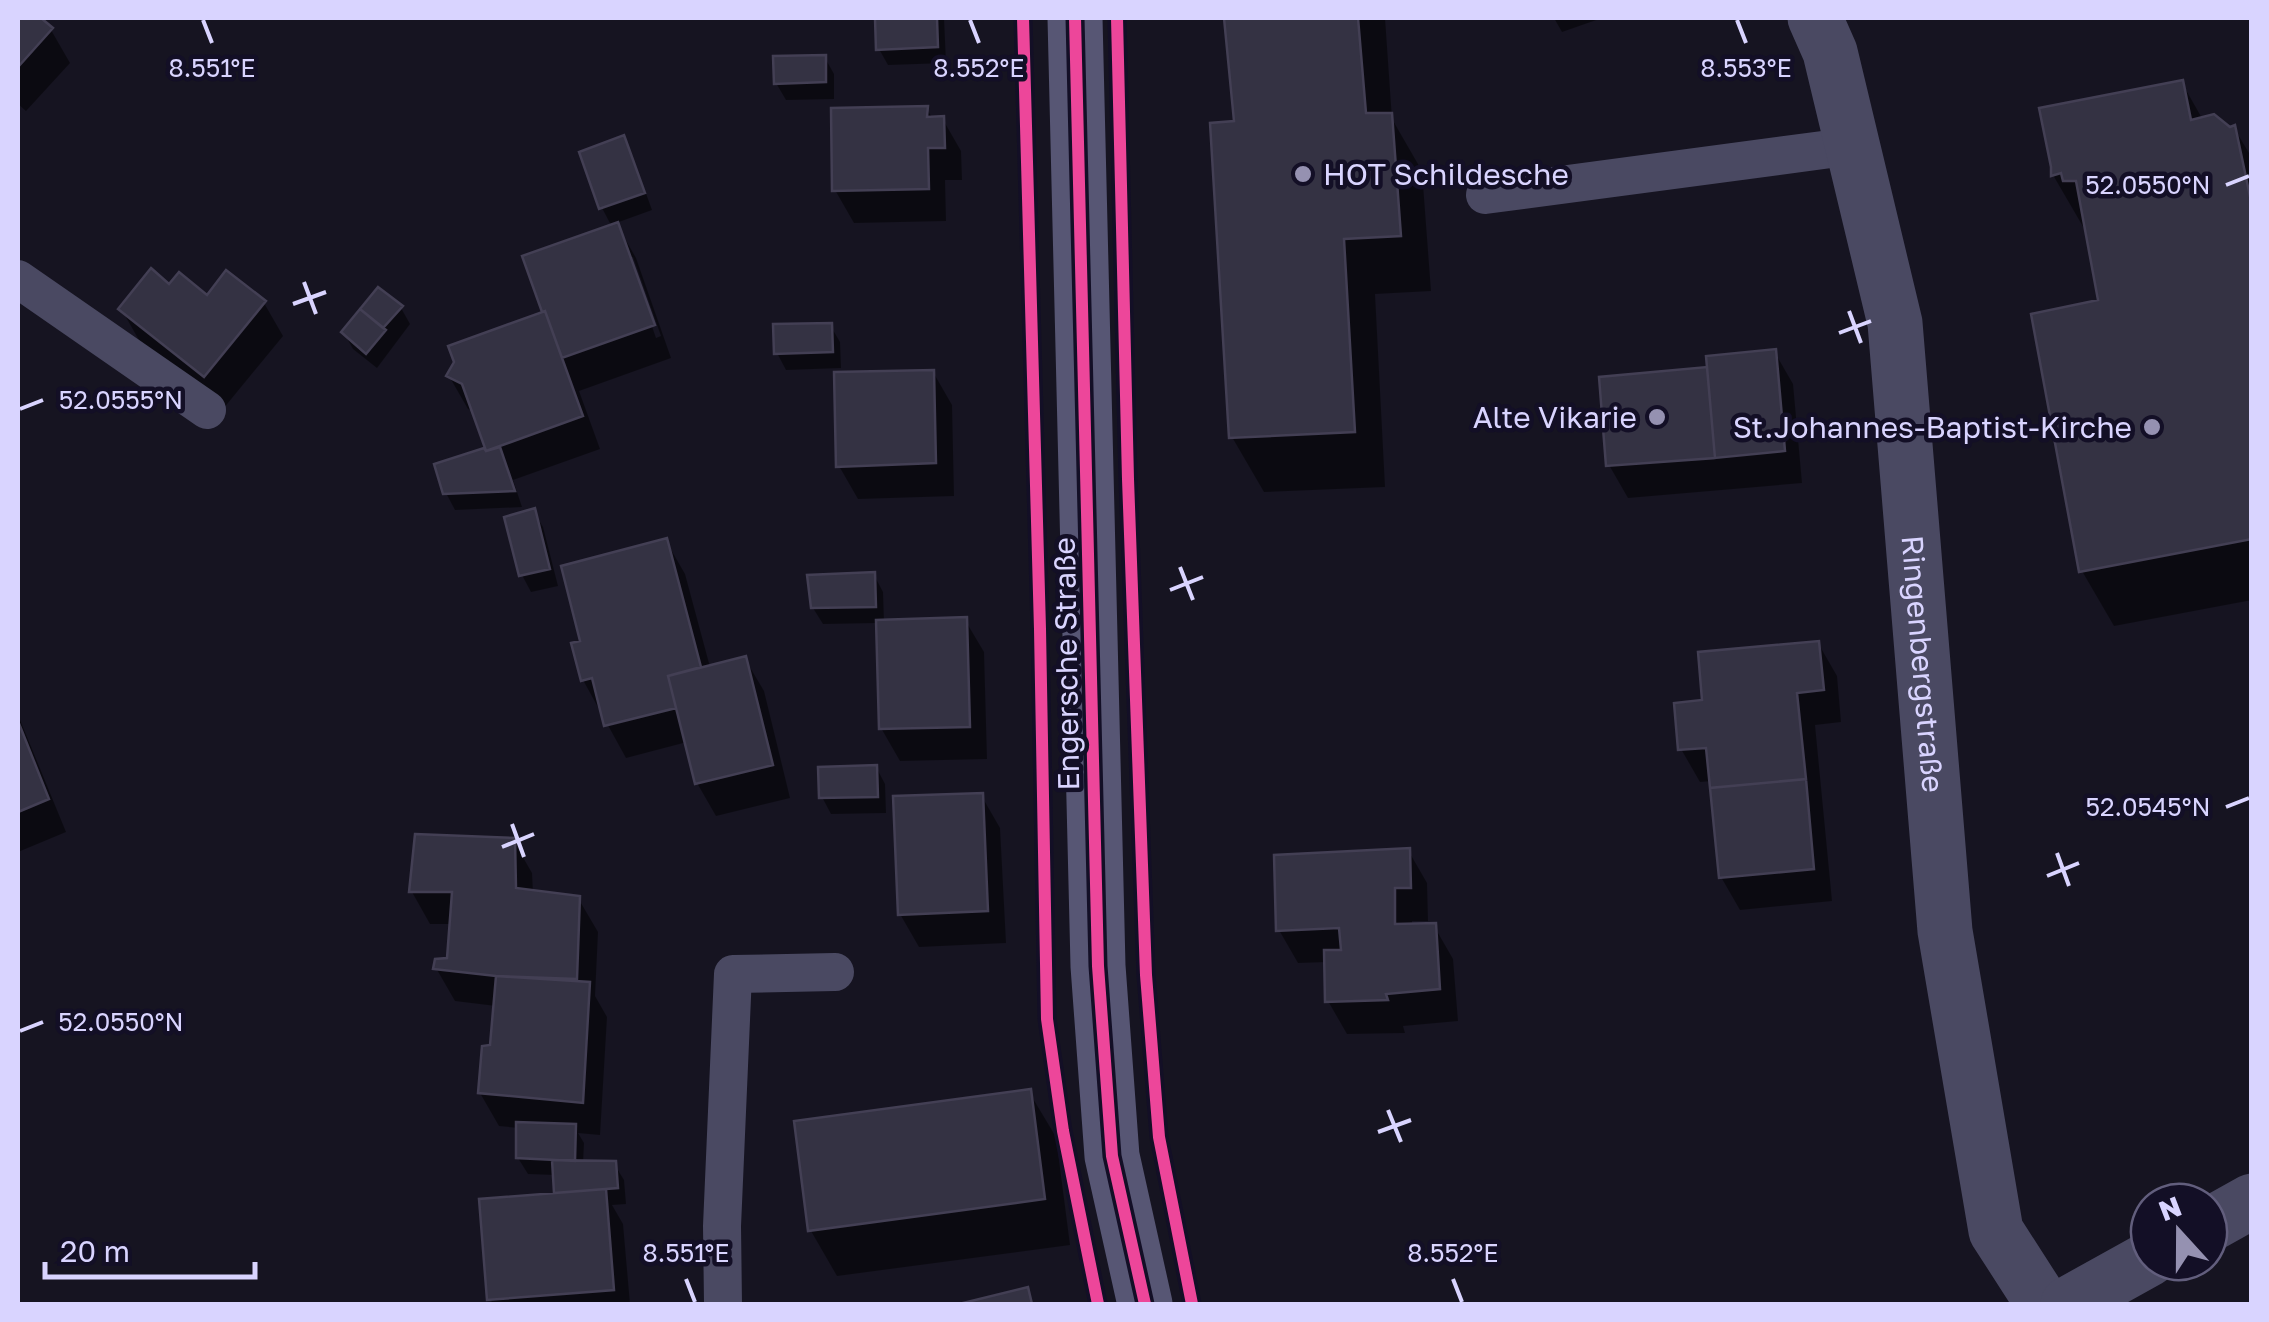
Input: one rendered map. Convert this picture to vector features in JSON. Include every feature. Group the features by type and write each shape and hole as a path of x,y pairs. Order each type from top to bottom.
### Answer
{"main road":[{"name":"Engersche Straße","path":"1075,18 1098,966 1112,1156 1145,1304"}],"street":[{"name":"Ringenbergstraße","path":"1815,18 1830,52 1895,323 1946,930 1996,1231 2044,1304"},
{"path":"2229,1214 2252,1201"},
{"path":"2068,1304 2129,1270"}],"lane":[{"path":"1485,195 1853,146"},
{"path":"18,279 207,410"},
{"path":"724,1304 722,1226 733,974 835,972"}],"building":[{"path":"18,18 41,18 53,28 18,67"},
{"path":"875,18 937,18 938,47 876,50"},
{"path":"1224,18 1358,18 1366,113 1392,113 1401,236 1344,239 1355,432 1229,438 1210,123 1234,121"},
{"path":"826,55 826,82 774,84 773,56"},
{"name":"St.Johannes-Baptist-Kirche","path":"2183,80 2191,120 2214,114 2230,127 2235,125 2252,206 2252,539 2079,572 2031,314 2098,300 2076,181 2063,181 2061,173 2051,176 2039,108"},
{"path":"928,106 927,117 944,116 945,148 928,148 929,189 832,191 831,108"},
{"path":"624,135 645,193 599,209 579,152"},
{"path":"618,222 655,325 562,358 522,256"},
{"path":"151,268 169,284 179,272 207,295 226,270 266,301 204,377 118,309"},
{"path":"378,287 403,306 383,328 360,309"},
{"path":"360,309 386,330 366,354 341,332"},
{"path":"545,311 583,416 486,451 462,384 446,376 454,362 448,346"},
{"path":"832,323 833,352 774,354 773,324"},
{"path":"1776,349 1785,451 1715,458 1706,356"},
{"name":"Alte Vikarie","path":"1707,367 1715,458 1606,466 1599,377"},
{"path":"934,370 936,463 836,467 834,372"},
{"path":"500,447 515,491 443,494 434,464 484,448 486,451"},
{"path":"535,508 550,569 519,576 504,517"},
{"path":"667,538 701,667 668,676 676,708 604,726 592,678 581,681 571,643 580,641 561,566"},
{"path":"875,572 876,607 811,608 807,575"},
{"path":"967,617 970,727 879,729 876,620"},
{"path":"1819,641 1824,690 1797,693 1806,779 1710,788 1706,748 1678,750 1674,703 1702,700 1698,652"},
{"path":"746,656 773,765 695,784 668,676"},
{"path":"18,721 49,799 18,812"},
{"path":"877,765 878,797 819,798 818,767"},
{"path":"1806,779 1814,869 1719,878 1710,788"},
{"path":"983,793 988,911 898,915 893,796"},
{"path":"415,834 515,838 516,888 580,896 577,979 433,969 435,959 447,958 452,892 409,892"},
{"path":"1410,848 1411,888 1395,888 1395,924 1436,923 1440,989 1386,994 1388,1000 1325,1002 1324,950 1341,950 1339,928 1276,931 1274,855"},
{"path":"496,976 590,982 583,1103 478,1093 482,1046 490,1045"},
{"path":"1031,1089 1045,1199 808,1231 794,1121"},
{"path":"516,1122 576,1124 575,1161 516,1158"},
{"path":"552,1160 616,1161 618,1188 554,1193"},
{"path":"606,1189 614,1290 487,1300 479,1199"},
{"path":"1028,1287 1032,1304 959,1304"}],"cycle path":[{"path":"1023,18 1047,1019 1063,1131 1098,1304"},
{"path":"1075,18 1098,966 1112,1156 1145,1304"},
{"path":"1117,18 1146,975 1159,1137 1192,1304"}],"place":[{"name":"HOT Schildesche","path":"1303,174"},
{"name":"Alte Vikarie","path":"1657,417"},
{"name":"St.Johannes-Baptist-Kirche","path":"2152,427"}]}
